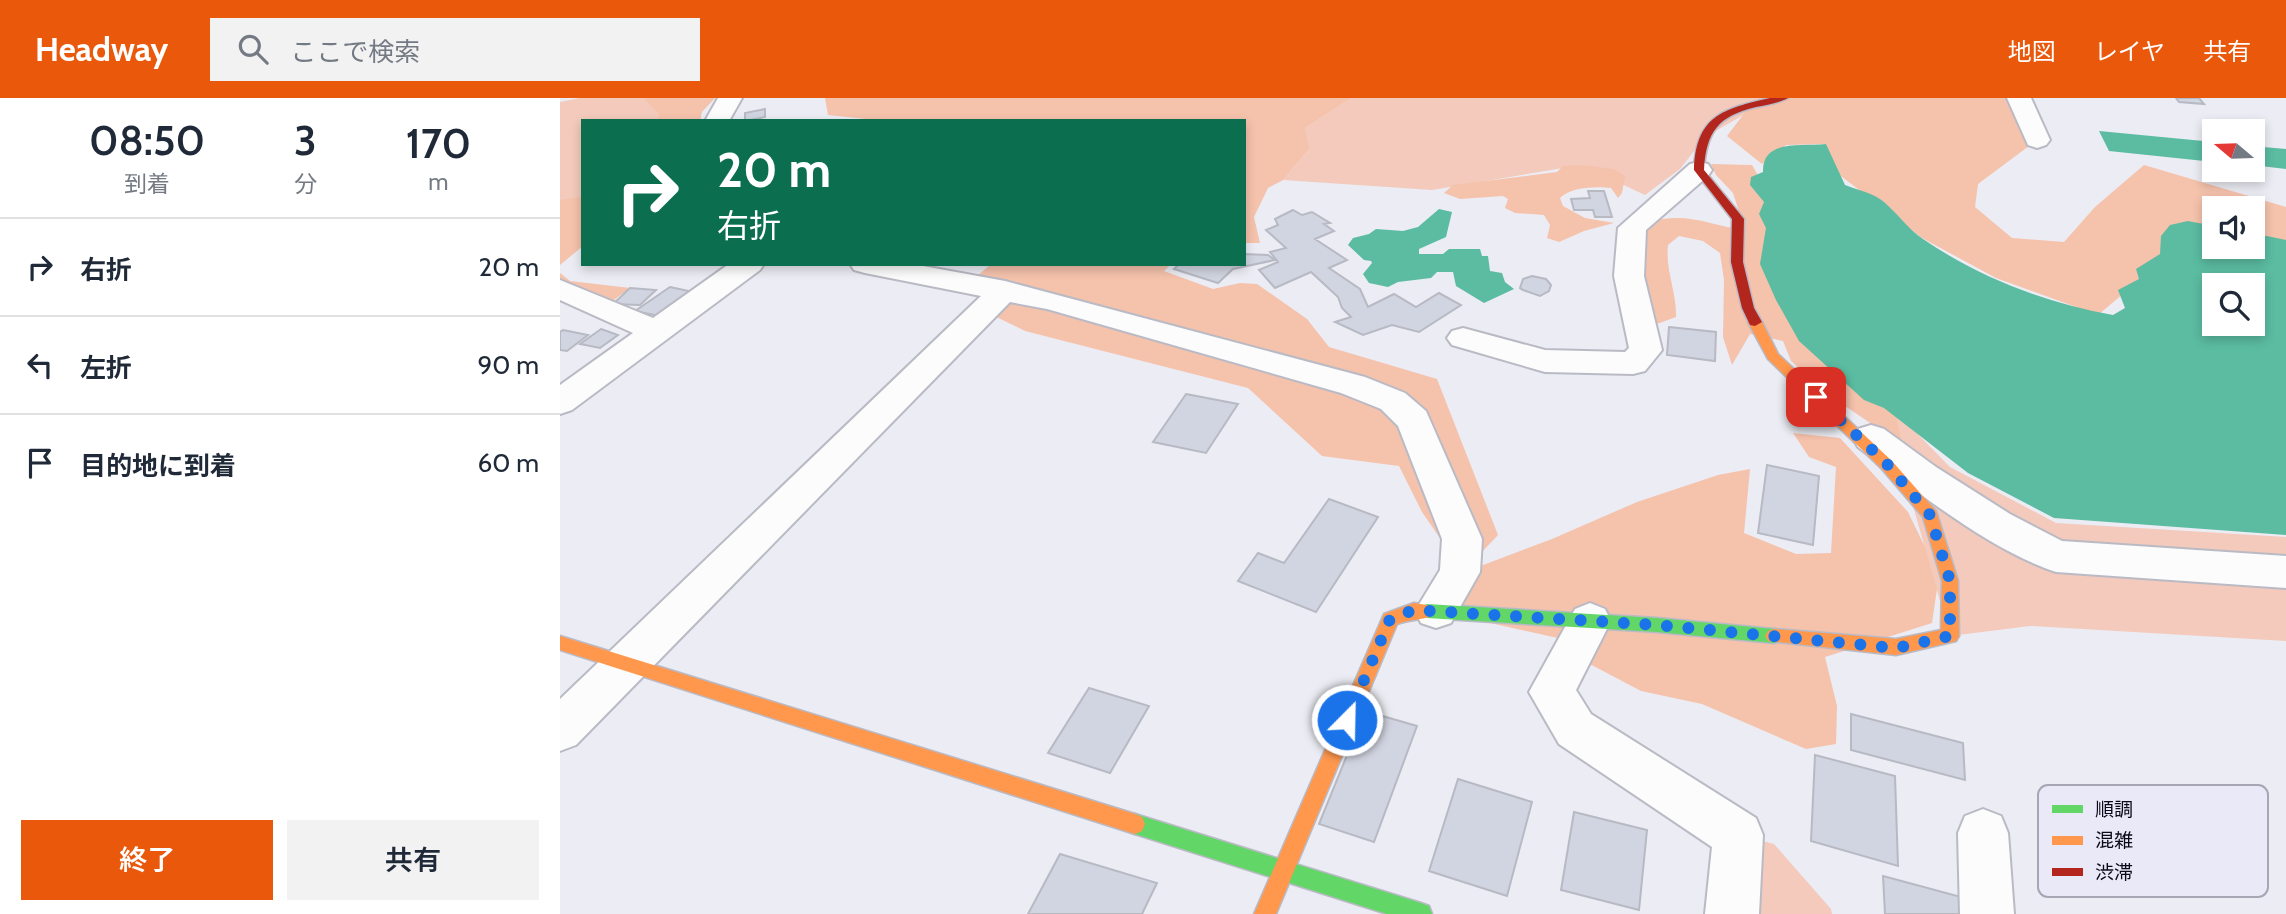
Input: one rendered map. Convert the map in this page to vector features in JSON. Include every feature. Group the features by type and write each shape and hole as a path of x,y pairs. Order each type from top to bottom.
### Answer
{"street":[{"path":"718,119 730,98"},
{"path":"1265,914 1390,619 1414,610 1436,611 1590,621 1896,648 1950,636 1950,581 1930,515 1887,464 1773,356 1748,308 1737,262 1738,219 1699,170 1701,142 1716,123 1745,104 1783,98"},
{"path":"2019,98 2037,140"},
{"path":"1463,338 1545,361 1633,363 1646,350 1629,276 1632,228 1699,170"},
{"path":"560,402 746,266"},
{"path":"876,266 1052,301 1353,385 1393,401 1413,420 1462,539 1460,572 1436,611"},
{"path":"560,289 657,332"},
{"path":"560,730 1005,290"},
{"path":"1816,397 1923,477 1996,524 2056,556 2286,572"},
{"path":"1590,621 1552,692 1575,729 1738,835 1732,914"},
{"path":"560,643 1421,914"},
{"path":"1983,833 1987,914"}],"shaded area":[{"path":"580,98 643,98 660,114 659,119 581,119 581,198 560,201 560,102"},
{"path":"643,98 715,98 702,112 700,119 658,119 659,114"},
{"path":"825,98 1351,98 1305,128 1310,148 1283,180 1268,188 1254,217 1260,243 1246,243 1246,119 866,119 828,115"},
{"path":"1351,98 1783,98 1768,101 1705,137 1680,169 1645,195 1581,165 1432,190 1283,180 1310,148 1305,128"},
{"path":"1770,98 2006,98 2037,140 1978,184 1975,207 2012,238 2064,242 2095,207 2144,165 2249,196 2202,196 2202,239 2189,238 2098,315 1996,278 1922,238 1837,173 1826,144 1786,145 1762,164 1727,136 1752,103"},
{"path":"2099,131 2202,141 2202,161 2109,151"},
{"path":"1826,144 1845,185 1880,199 1918,235 1967,266 2038,296 2113,315 2125,308 2118,290 2139,279 2136,269 2160,254 2161,236 2170,225 2188,221 2202,224 2202,259 2265,259 2265,236 2286,240 2286,535 2054,518 1968,473 1884,408 1864,400 1799,341 1760,264 1766,228 1759,214 1764,202 1750,185 1751,177 1763,172 1764,161 1776,149"},
{"path":"2265,147 2286,149 2286,169 2265,167"},
{"path":"1711,164 1752,165 1895,411 1901,439 1894,439 1830,396 1791,361 1783,341 1750,334 1732,365 1723,337 1724,280 1720,253 1703,241 1679,236 1668,245 1676,317 1657,324 1644,287 1648,222 1687,218 1745,230 1733,193 1716,175"},
{"path":"1563,166 1614,169 1625,176 1622,193 1618,198 1611,188 1577,189 1560,198 1563,206 1585,218 1614,223 1584,231 1559,242 1547,238 1550,225 1544,215 1515,213 1505,208 1508,199 1503,196 1460,199 1444,193 1453,185 1557,172"},
{"path":"581,197 581,248 560,265 560,200"},
{"path":"2265,201 2286,207 2286,245 2265,243"},
{"path":"1439,209 1452,212 1446,237 1419,249 1419,254 1443,254 1449,249 1480,249 1482,256 1488,256 1490,271 1502,273 1505,282 1514,289 1484,303 1456,286 1453,272 1437,272 1431,278 1398,282 1388,287 1369,283 1363,274 1372,263 1364,260 1348,245 1353,238 1369,234 1376,229 1403,231 1418,227"},
{"path":"989,266 1169,266 1164,271 1213,289 1240,283 1257,284 1307,319 1329,347 1437,379 1498,535 1479,555 1444,544 1422,512 1399,466 1322,456 1248,388 1025,331 984,311 969,283"},
{"path":"560,273 570,281 630,288 603,308 560,285"},
{"path":"1895,411 1950,467 2056,523 2286,537 2286,641 2030,626 1950,636 1894,439"},
{"path":"1793,433 1840,438 1908,512 1925,547 1937,589 1932,623 1825,657 1837,706 1836,744 1806,749 1702,704 1641,691 1586,662 1580,643 1436,611 1470,570 1552,539 1637,502 1718,475 1750,469 1744,533 1796,554 1831,553 1836,467 1809,457"},
{"path":"1723,831 1774,844 1831,909 1832,914 1717,914"}],"building":[{"path":"2176,98 2199,98 2204,104 2179,102"},
{"path":"765,109 765,117 745,119 745,113"},
{"path":"1588,191 1604,191 1612,217 1595,217 1593,210 1574,210 1571,199 1590,198"},
{"path":"1293,210 1302,215 1312,212 1330,223 1324,224 1334,231 1315,239 1347,260 1329,268 1360,289 1368,307 1394,294 1416,307 1439,293 1461,305 1419,332 1392,325 1363,335 1335,322 1351,317 1342,308 1338,297 1311,272 1275,288 1259,270 1278,262 1270,252 1286,248 1266,230 1278,225 1275,219"},
{"path":"1246,254 1268,255 1275,260 1233,269 1218,283 1174,269 1177,266 1246,266"},
{"path":"1532,276 1546,279 1551,285 1549,291 1540,296 1520,288 1523,279"},
{"path":"670,287 693,292 659,316 635,311"},
{"path":"630,288 656,290 640,305 613,304"},
{"path":"1669,327 1716,332 1715,361 1667,355"},
{"path":"601,329 618,335 600,348 580,344"},
{"path":"563,330 588,335 567,351 560,350 560,332"},
{"path":"1186,394 1238,404 1206,453 1153,442"},
{"path":"1767,465 1819,476 1813,545 1758,533"},
{"path":"1329,499 1378,517 1316,612 1238,581 1258,553 1284,563"},
{"path":"1089,688 1149,706 1110,773 1048,753"},
{"path":"1365,711 1417,726 1374,842 1319,824"},
{"path":"1851,714 1963,743 1965,780 1851,750"},
{"path":"1815,755 1895,776 1898,866 1811,841"},
{"path":"1458,779 1532,802 1507,896 1429,871"},
{"path":"1574,812 1647,830 1639,910 1561,890"},
{"path":"1060,854 1157,883 1142,914 1028,914"},
{"path":"1883,876 1961,897 1963,914 1885,914"}],"traffic: fast":[{"path":"1427,611 1657,625 1774,636"},
{"path":"1135,824 1421,914"}],"traffic: slow":[{"path":"1755,322 1773,356 1887,465 1930,515 1950,581 1950,636 1896,647 1774,636"},
{"path":"1265,914 1390,619 1414,610 1427,611"},
{"path":"560,643 1135,824"}],"traffic: jam":[{"path":"1755,322 1748,308 1737,262 1738,219 1699,170 1700,148 1707,130 1725,115 1748,106 1783,98"}],"route":[{"path":"1347,720 1390,619 1414,610 1657,625 1896,648 1950,636 1950,581 1930,515 1887,464 1816,397"}]}
